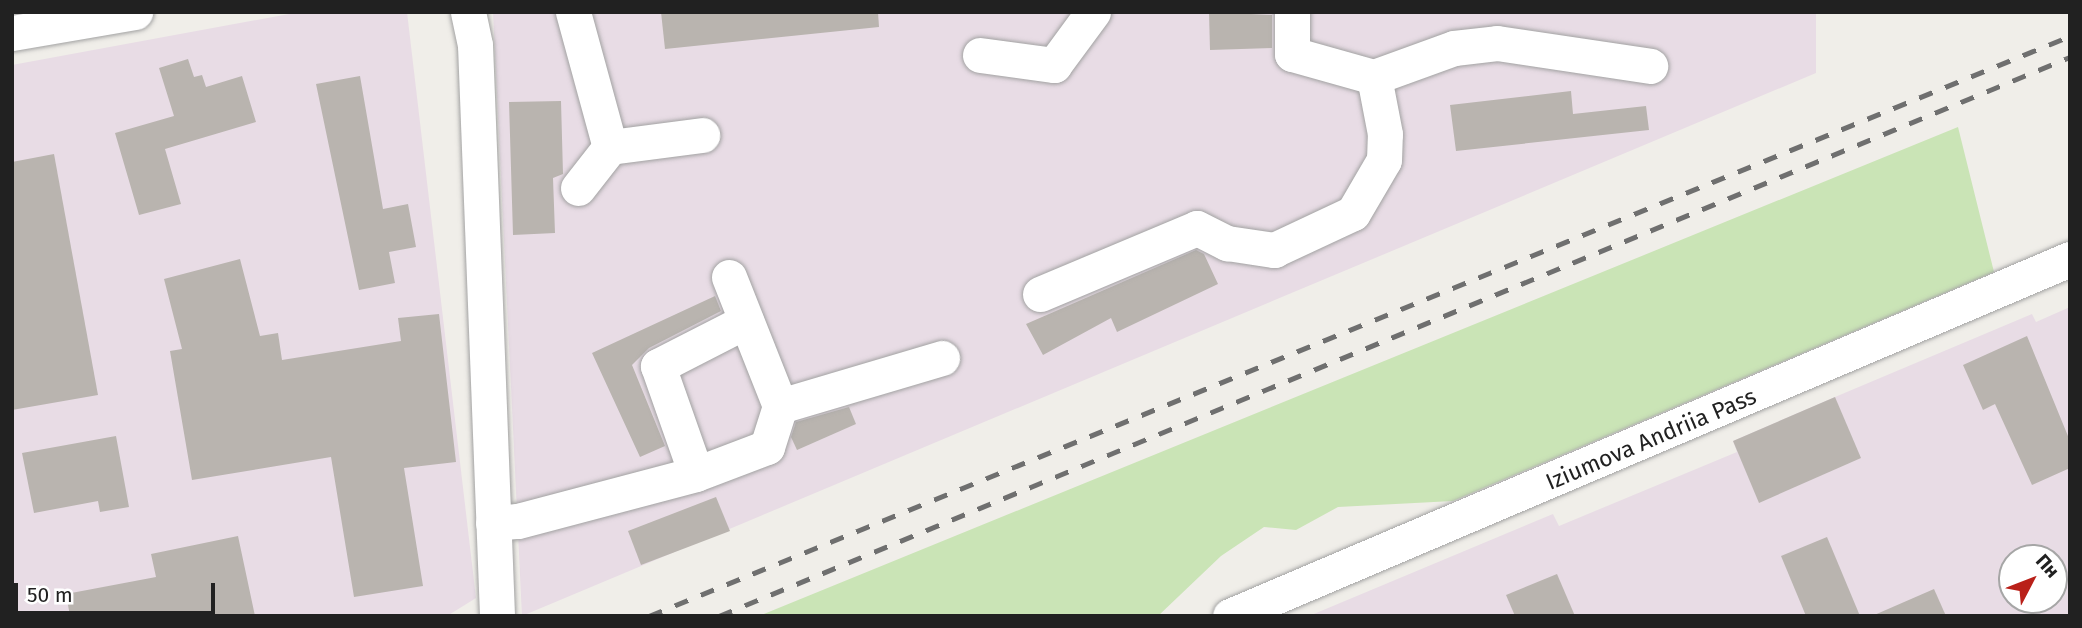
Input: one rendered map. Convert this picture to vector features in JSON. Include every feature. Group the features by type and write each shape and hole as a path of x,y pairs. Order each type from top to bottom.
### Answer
{"street":[{"path":"12,33 54,19 135,12"},
{"path":"468,12 475,45 497,616"},
{"path":"573,12 610,147"},
{"path":"980,55 1054,65 1093,12"},
{"path":"1292,12 1292,54 1374,77 1454,48 1497,43 1650,66"},
{"path":"1040,293 1197,228 1227,243 1274,250 1353,214 1384,160 1385,134 1374,77"},
{"path":"578,188 610,147 702,135"},
{"name":"Iziumova Andriia Pass","path":"1230,616 2070,259"},
{"path":"493,523 518,521 696,474 767,447 780,406 729,277"},
{"path":"696,474 658,366 746,321"},
{"path":"780,406 942,358"}],"shaded area":[{"path":"300,12 407,12 476,598 447,616 12,616 12,65"},
{"path":"493,12 1816,12 1816,73 522,616"},
{"path":"2070,307 2070,616 1309,616 1553,514 1559,526 1737,452 1733,441 2032,314 2036,322"}],"green space":[{"path":"1958,127 1994,272 1453,501 1338,507 1296,530 1264,527 1221,556 1158,616 759,616"}],"building":[{"path":"661,12 878,12 879,27 665,49"},
{"path":"1209,12 1272,15 1272,48 1210,50"},
{"path":"188,59 194,77 202,75 206,87 242,76 256,122 165,149 181,204 139,215 115,133 174,116 159,68"},
{"path":"360,76 383,209 408,204 416,247 389,252 395,283 359,290 316,84"},
{"path":"1571,91 1573,114 1646,106 1649,130 1456,151 1450,105"},
{"path":"561,101 563,174 553,178 555,233 513,235 509,102"},
{"path":"54,154 98,395 12,410 12,162"},
{"path":"1196,250 1204,254 1218,284 1117,332 1111,318 1043,355 1026,324"},
{"path":"240,259 260,336 278,333 282,360 401,341 398,318 439,314 456,462 404,468 423,586 354,597 331,457 192,480 170,351 182,349 164,279"},
{"path":"715,296 721,311 649,348 632,365 665,446 640,457 592,353"},
{"path":"2027,336 2070,441 2070,468 2032,485 1995,404 1983,410 1963,365"},
{"path":"1835,397 1861,458 1759,503 1733,441"},
{"path":"849,407 856,424 797,450 791,437 796,422"},
{"path":"116,436 129,507 100,512 98,501 34,513 22,453"},
{"path":"716,497 730,531 641,565 628,531"},
{"path":"238,536 255,616 70,616 66,594 156,577 151,554"},
{"path":"1827,537 1860,616 1806,616 1781,556"},
{"path":"1557,574 1575,616 1515,616 1506,595"},
{"path":"1934,589 1946,616 1872,616"}],"railway":[{"path":"649,616 2070,36"},
{"path":"719,616 2070,57"}]}
